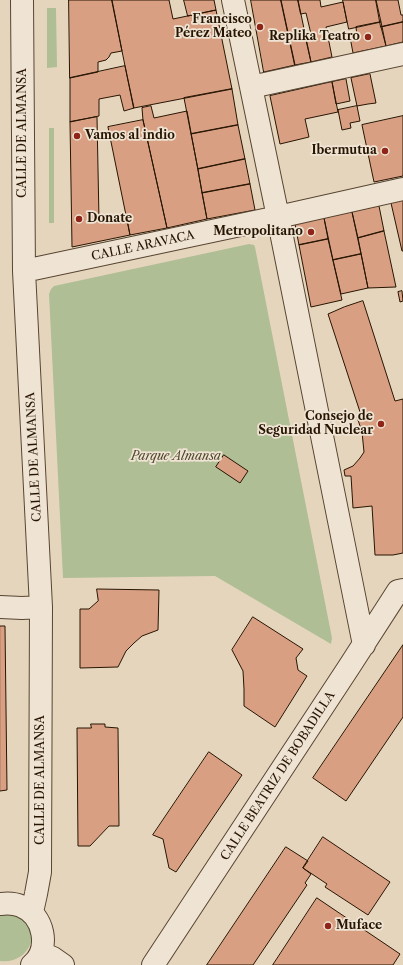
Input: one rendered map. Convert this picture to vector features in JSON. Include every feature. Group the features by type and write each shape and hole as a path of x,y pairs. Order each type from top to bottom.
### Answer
{"street":[{"name":"CALLE DE ALMANSA","path":"22,0 24,271 41,607 40,872 32,912"},
{"path":"233,0 364,645"},
{"path":"251,87 403,54"},
{"name":"CALLE ARAVACA","path":"24,271 403,189"},
{"name":"CALLE BEATRIZ DE BOBADILLA","path":"153,965 398,591 403,590"},
{"path":"0,607 41,607"},
{"path":"0,904 10,903 21,906 32,912 42,931 43,942 36,959 53,958 63,965"}],"green space":[{"path":"47,8 56,8 57,67 47,68"},
{"path":"49,128 54,128 54,223 49,223"},
{"name":"Parque Almansa","path":"249,244 254,245 255,247 332,638 331,644 215,576 63,578 49,294 51,289 54,286"},
{"path":"6,914 19,917 28,924 32,939 25,953 18,958 10,961 0,961 0,915"}],"building":[{"path":"69,0 112,0 122,51 111,53 106,60 98,62 98,72 70,78"},
{"path":"112,0 169,0 173,19 216,10 232,89 134,108"},
{"path":"184,0 214,0 216,10 188,16"},
{"path":"251,0 281,0 295,65 264,72"},
{"path":"281,0 298,0 311,62 295,65"},
{"path":"298,0 320,0 321,7 343,2 347,22 326,27 332,57 311,62 305,36 311,34 306,13 301,14"},
{"path":"343,0 376,0 381,22 349,29"},
{"path":"376,0 398,0 401,15 403,15 403,22 381,27"},
{"path":"381,22 386,46 353,53 350,37 357,36 356,27"},
{"path":"403,22 403,42 386,46 381,27"},
{"path":"125,66 134,108 124,111 120,95 99,99 99,116 70,122 70,78"},
{"path":"370,74 376,103 357,106 351,78"},
{"path":"346,79 350,101 336,104 332,82"},
{"path":"332,82 338,112 305,119 309,137 280,144 270,96"},
{"path":"232,89 238,125 191,134 184,98"},
{"path":"151,106 154,118 187,111 207,219 167,228 143,120 142,108"},
{"path":"357,106 360,121 350,123 351,128 342,130 338,110"},
{"name":"Ibermutua","path":"403,116 403,176 374,182 362,125"},
{"path":"97,117 99,220 126,214 130,235 72,247 70,122"},
{"path":"143,120 167,228 130,235 108,127"},
{"path":"238,125 245,159 198,169 191,134"},
{"path":"245,159 250,184 202,193 198,169"},
{"path":"250,184 255,210 207,219 202,193"},
{"path":"403,200 403,251 402,251 391,203"},
{"path":"379,206 384,231 358,238 352,212"},
{"path":"352,212 361,254 333,260 324,218"},
{"path":"324,218 328,239 299,245 295,224"},
{"path":"384,231 396,287 368,288 358,238"},
{"path":"328,239 342,300 311,307 299,245"},
{"path":"361,254 368,288 341,294 333,260"},
{"path":"402,291 403,301 400,302 398,292"},
{"name":"Consejo de Seguridad Nuclear","path":"363,301 395,401 403,399 403,553 393,555 375,555 372,506 353,508 351,476 345,476 344,470 353,466 364,452 362,432 357,417 361,415 328,314"},
{"path":"224,455 248,471 240,483 216,467"},
{"path":"97,589 159,590 158,630 142,636 134,643 126,651 118,667 80,668 80,609 89,609 98,601"},
{"path":"253,617 303,649 296,658 298,670 307,676 275,727 244,706 243,671 232,650"},
{"path":"0,626 5,626 7,790 0,791"},
{"path":"403,645 403,717 346,801 313,778"},
{"path":"91,724 105,724 105,727 118,728 119,826 109,826 90,846 78,846 77,728 91,728"},
{"path":"209,752 242,775 176,872 169,868 163,839 153,835"},
{"path":"323,837 390,882 368,915 325,887 327,884 303,868"},
{"path":"286,847 308,861 303,868 311,874 305,883 307,885 253,965 207,965"},
{"name":"Muface","path":"317,898 400,954 393,965 273,965"}],"place":[{"name":"Francisco Pérez Mateo","path":"260,27"},
{"name":"Replika Teatro","path":"368,37"},
{"name":"Vamos al indio","path":"77,136"},
{"name":"Ibermutua","path":"385,151"},
{"name":"Donate","path":"79,219"},
{"name":"Metropolitano","path":"311,232"},
{"name":"Consejo de Seguridad Nuclear","path":"381,424"},
{"name":"Muface","path":"328,926"}]}
